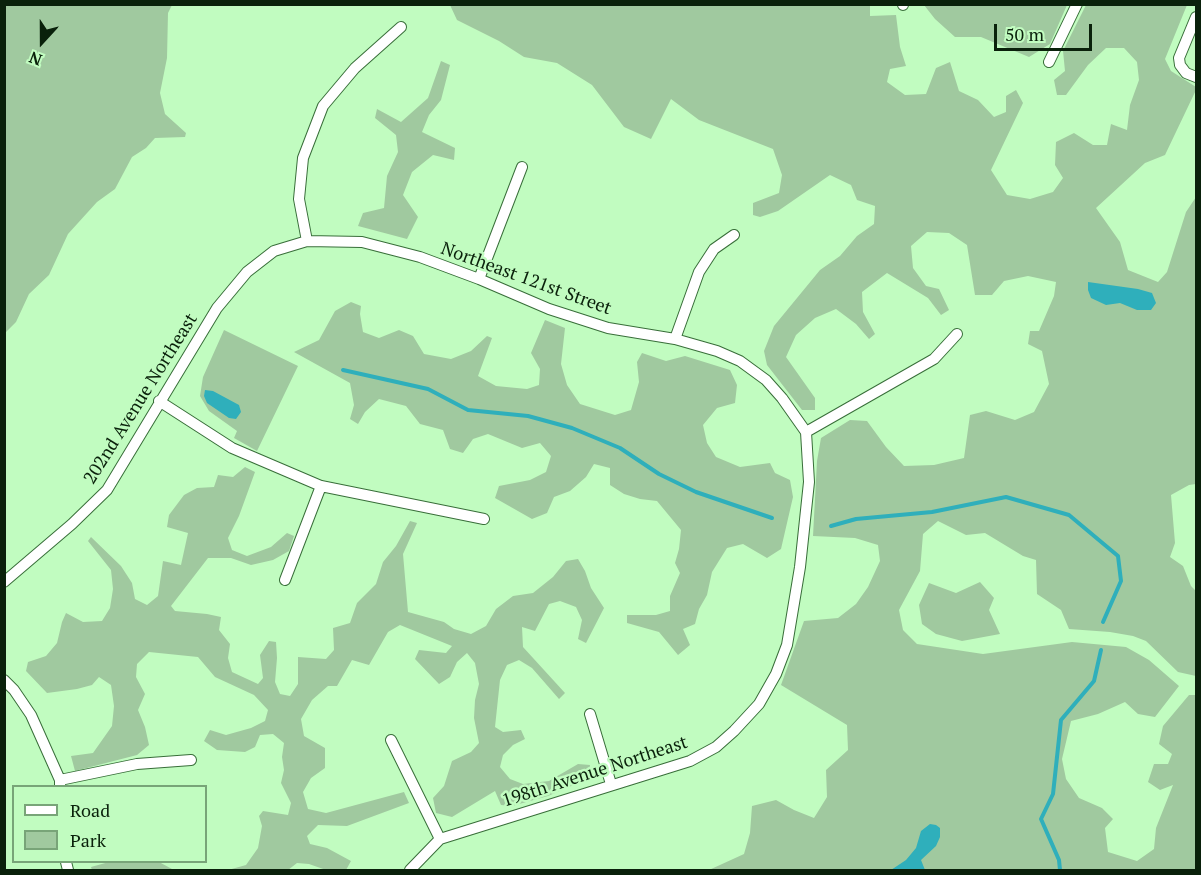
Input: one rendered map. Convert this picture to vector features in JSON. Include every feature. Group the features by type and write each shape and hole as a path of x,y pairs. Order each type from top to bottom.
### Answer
{"street":[{"path":"1049,62 1077,4"},
{"path":"1197,16 1179,58 1180,65 1186,73 1197,77"},
{"path":"307,241 299,199 303,158 323,106 355,68 401,27"},
{"path":"479,279 522,167"},
{"path":"675,339 699,272 714,249 734,235"},
{"name":"Northeast 121st Street","path":"307,241 362,242 420,257 549,309 608,328 675,339 717,351 740,361 766,380 807,432"},
{"name":"202nd Avenue Northeast","path":"4,582 72,524 107,490 217,308 247,272 274,251 307,241"},
{"path":"807,432 934,359 957,334"},
{"path":"159,401 232,448 321,486 484,519"},
{"name":"198th Avenue Northeast","path":"410,870 440,839 690,761 716,747 759,704 776,674 787,645 800,567 809,482 807,432"},
{"path":"285,580 321,486"},
{"path":"4,680 14,690 31,715 60,783 138,764 191,760"},
{"path":"590,714 611,784"},
{"path":"391,740 440,839"}],"green space":[{"path":"5,4 172,5 168,13 167,58 160,93 165,114 186,133 185,137 155,138 146,148 132,157 115,189 97,202 68,234 49,275 29,294 16,322 5,333"},
{"path":"450,5 870,5 870,16 896,15 900,47 906,66 890,69 887,82 905,95 926,94 936,68 950,62 959,91 978,100 994,117 1006,112 1006,96 1016,90 1023,103 991,170 1007,195 1030,199 1053,192 1063,178 1055,165 1056,142 1074,133 1093,145 1107,145 1111,124 1127,130 1130,105 1139,80 1137,62 1124,48 1106,48 1088,65 1066,95 1057,95 1054,80 1065,71 1063,51 1086,5 1187,5 1165,59 1171,71 1196,87 1196,90 1165,155 1145,163 1096,208 1120,242 1128,270 1158,282 1167,272 1186,212 1196,197 1196,484 1189,485 1171,495 1175,543 1170,557 1183,566 1191,586 1196,591 1196,676 1178,672 1146,641 1133,636 1069,629 1061,610 1037,594 1036,560 1023,556 985,533 966,535 938,521 923,534 920,571 899,610 903,630 917,644 983,654 1072,642 1126,647 1149,660 1179,686 1155,717 1138,714 1125,702 1098,714 1071,721 1062,759 1066,779 1079,798 1102,808 1113,819 1105,828 1108,852 1137,861 1154,849 1156,828 1173,785 1160,790 1148,782 1154,764 1168,764 1172,754 1159,744 1163,726 1189,695 1196,695 1196,870 709,870 744,854 750,833 752,806 776,800 814,818 827,797 826,770 848,750 847,725 781,685 804,621 838,618 856,604 868,587 880,561 878,545 855,538 813,536 817,461 821,438 850,420 867,421 886,447 904,466 934,465 964,458 970,415 986,411 1015,420 1034,412 1049,384 1042,351 1028,344 1030,331 1039,331 1054,296 1056,282 1028,276 1004,281 992,295 975,295 967,245 949,233 927,232 911,246 913,268 926,286 939,289 949,310 941,315 928,298 887,273 862,292 863,312 875,334 869,339 856,324 836,309 815,318 796,335 786,357 815,398 815,410 802,410 767,365 764,351 774,326 820,270 840,256 857,236 874,224 875,206 857,200 851,185 830,175 778,211 760,217 753,215 753,203 779,193 782,175 773,149 699,120 671,99 651,139 624,127 592,85 557,63 524,57 499,41 457,20"},
{"path":"924,5 1067,5 1050,44 1029,57 981,37 955,37 935,19"},
{"path":"441,61 450,65 441,100 429,115 422,132 455,148 454,160 433,155 412,172 403,195 418,217 407,239 358,226 363,213 384,208 387,176 398,152 396,135 375,118 377,109 401,122 428,98"},
{"path":"351,302 361,306 363,332 379,338 399,330 413,336 424,354 451,359 471,351 487,336 492,338 478,376 496,386 527,389 539,385 540,369 531,353 545,320 565,328 561,364 567,385 580,404 615,415 631,410 639,382 637,362 642,353 666,361 685,356 730,370 737,385 735,403 717,408 703,425 707,443 716,457 740,467 770,463 775,473 790,480 793,497 781,549 767,558 743,544 727,548 712,572 707,595 699,609 695,624 683,629 690,645 678,655 659,632 627,623 627,615 656,615 670,611 670,596 680,573 675,563 681,530 657,501 624,494 610,485 610,468 594,464 586,477 570,491 554,497 547,513 532,519 495,498 499,486 530,480 546,472 551,456 540,443 522,448 488,434 473,439 463,453 450,449 443,430 420,424 406,406 379,399 365,412 358,424 350,419 354,405 350,383 294,352 319,340 335,311"},
{"path":"224,330 298,366 257,451 234,438 237,431 209,411 200,396 203,377"},
{"path":"245,467 255,472 239,516 228,538 232,550 247,556 271,547 287,533 294,536 289,551 273,560 251,565 231,558 208,558 171,606 175,611 221,617 219,630 230,644 228,658 232,672 258,684 263,678 260,655 269,641 276,642 275,682 280,694 290,696 298,684 298,657 326,659 334,650 333,628 350,623 357,603 376,584 383,562 396,546 410,521 417,523 403,554 408,612 444,622 454,629 471,634 486,626 496,609 513,596 533,593 553,577 566,561 578,559 591,588 604,608 586,643 578,639 582,620 576,607 560,601 549,604 535,631 522,627 523,647 565,693 559,699 532,668 519,660 507,665 500,680 495,727 503,732 521,730 525,739 513,745 503,755 500,767 510,779 523,784 549,781 578,764 590,765 589,772 583,781 548,796 512,806 501,805 495,791 452,817 436,813 433,798 444,786 452,761 471,752 479,743 474,718 479,684 475,663 467,653 457,662 450,677 439,684 415,659 419,650 446,653 452,646 400,625 388,632 369,665 352,660 337,686 328,686 312,700 301,719 304,736 325,748 325,768 311,778 303,792 308,809 326,813 404,792 409,803 347,826 318,825 307,836 310,844 327,848 351,861 346,870 326,870 309,864 297,863 288,870 228,870 246,865 258,848 262,826 259,816 263,811 288,815 291,803 281,783 284,770 282,757 284,743 273,734 260,735 255,747 245,752 217,750 204,741 210,730 226,735 251,728 265,721 268,710 254,695 215,677 198,657 149,652 137,664 136,677 145,694 138,710 149,745 137,755 75,771 71,756 93,753 112,726 114,706 111,685 99,677 92,685 47,693 26,671 28,662 46,656 57,643 66,613 83,622 102,621 110,608 113,589 111,570 88,541 91,537 121,566 132,583 135,599 147,605 158,596 163,561 181,565 188,533 167,527 169,515 184,495 197,488 214,487 218,475 233,477"},
{"path":"980,582 994,598 989,610 1000,634 962,641 936,634 922,624 919,605 929,583 956,593"},
{"path":"105,863 161,863 172,869 202,870 92,870 91,867"}],"water":[{"path":"1088,282 1152,293 1156,303 1151,310 1137,310 1120,303 1106,305 1091,298"},
{"path":"205,390 213,391 239,405 241,412 236,419 229,418 207,403 204,396"},
{"path":"930,824 940,828 940,837 936,846 921,860 925,870 891,870 906,860 916,848 921,831"}],"waterway":[{"path":"343,370 428,389 468,410 528,416 572,428 620,448 659,474 696,492 772,518"},
{"path":"831,526 856,519 932,512 1006,497 1069,515 1118,556 1121,581 1103,622"},
{"path":"1060,870 1059,860 1041,819 1053,794 1061,720 1094,681 1101,650"}]}
